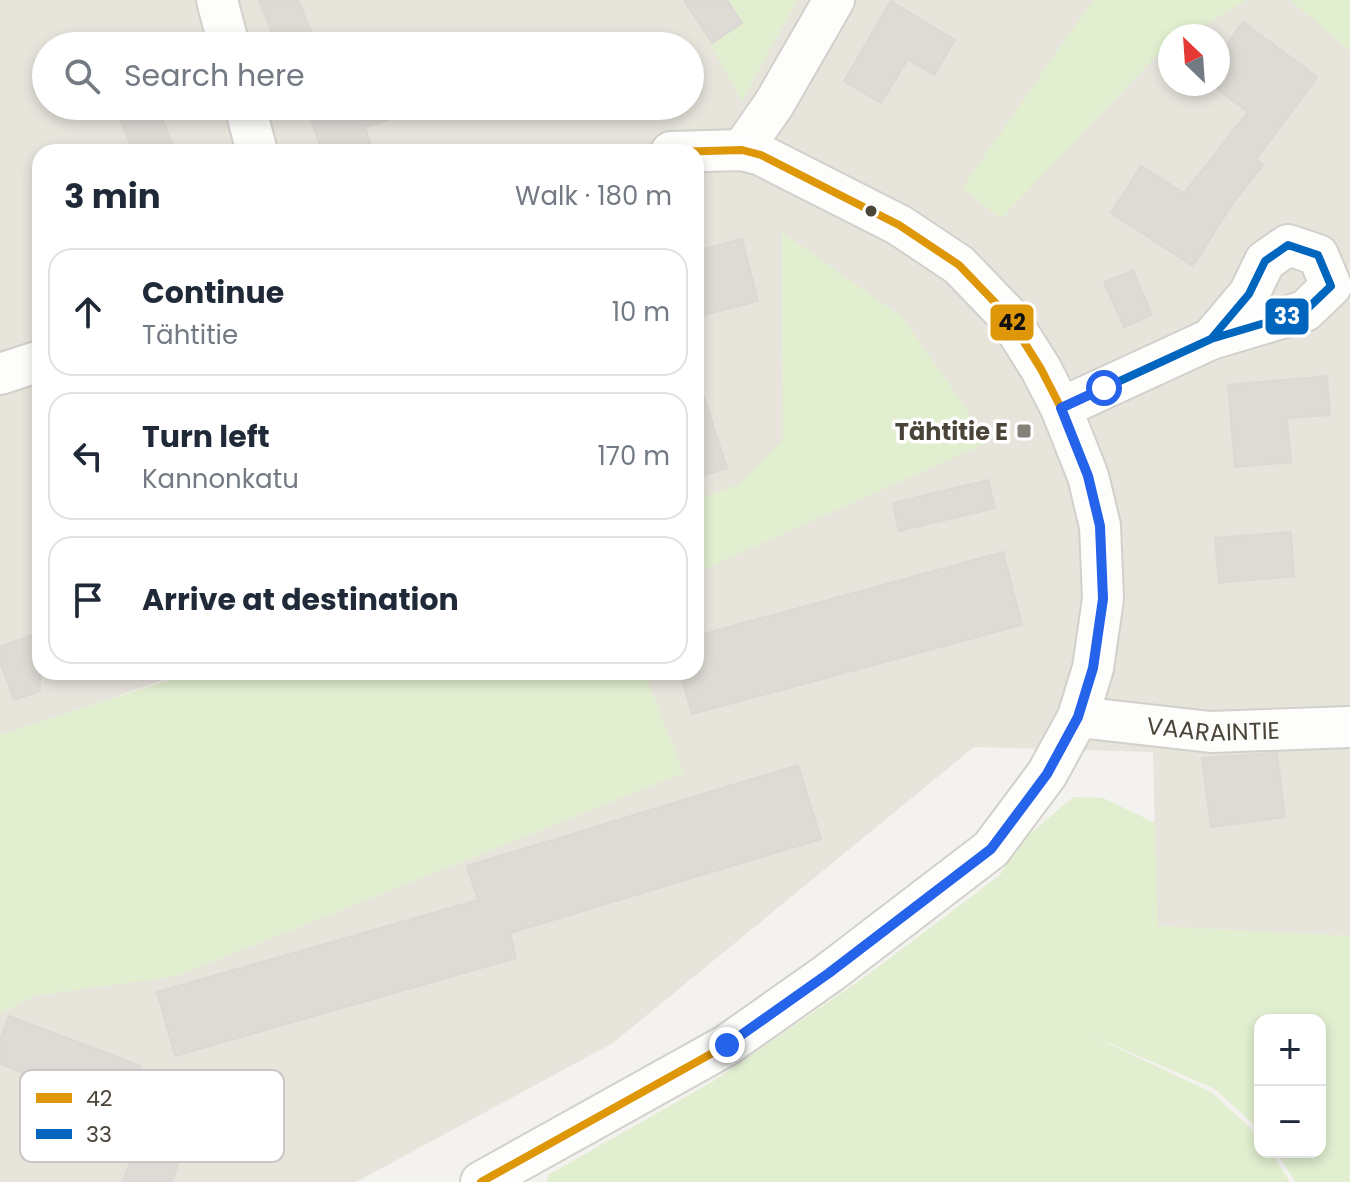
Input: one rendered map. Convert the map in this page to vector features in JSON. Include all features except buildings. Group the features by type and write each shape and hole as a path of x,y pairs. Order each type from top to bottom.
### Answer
{"street":[{"path":"217,0 225,32"},
{"path":"742,150 774,104 834,0"},
{"path":"249,120 255,144"},
{"path":"481,1182 727,1045 829,973 991,849 1047,774 1078,717 1093,668 1103,599 1100,526 1088,476 1061,408 1007,315 959,265 899,225 761,155 742,150 704,151"},
{"path":"1061,408 1211,339"},
{"path":"0,374 32,364"},
{"name":"VAARAINTIE","path":"1078,717 1211,732 1350,727"}],"shaded area":[{"path":"0,0 685,0 703,32 32,32 32,120 704,120 704,33 742,100 797,0 1350,0 1350,936 1157,926 1153,752 974,747 613,1043 356,1182 0,1182 0,971 584,680 704,680 704,144 32,144 32,680 163,680 43,723 0,735"}],"green space":[{"path":"685,0 797,0 742,101"},
{"path":"1093,0 1246,0 1207,24 1158,24 1158,55 1001,219 962,188"},
{"path":"1290,0 1350,0 1350,51"},
{"path":"782,232 903,318 989,442 704,569 704,497 739,484 783,439"},
{"path":"169,680 647,680 684,773 177,976 34,996 0,1014 0,735"},
{"path":"1073,797 1103,798 1155,823 1158,926 1350,936 1350,1182 1295,1182 1281,1158 1326,1158 1326,1014 1254,1014 1254,1125 1215,1089 1086,1033 1211,1092 1254,1131 1254,1158 1275,1158 1290,1182 546,1182 548,1175 712,1082 869,974 1000,875 1017,845"}],"transit line":[{"name":"42","path":"481,1182 727,1045 829,973 991,849 1047,774 1078,717 1093,668 1103,599 1100,526 1088,476 1061,408 1007,315 959,265 899,225 761,155 742,150 704,151"},
{"name":"33","path":"1061,408 1211,339 1305,311 1331,286 1318,255 1288,245 1265,261 1249,294 1211,339"}],"place":[{"name":"Tähtitie E","path":"1024,431"}],"route":[{"path":"727,1045 829,973 991,849 1047,774 1078,717 1093,668 1103,599 1100,526 1088,476 1061,408 1104,388"}]}
